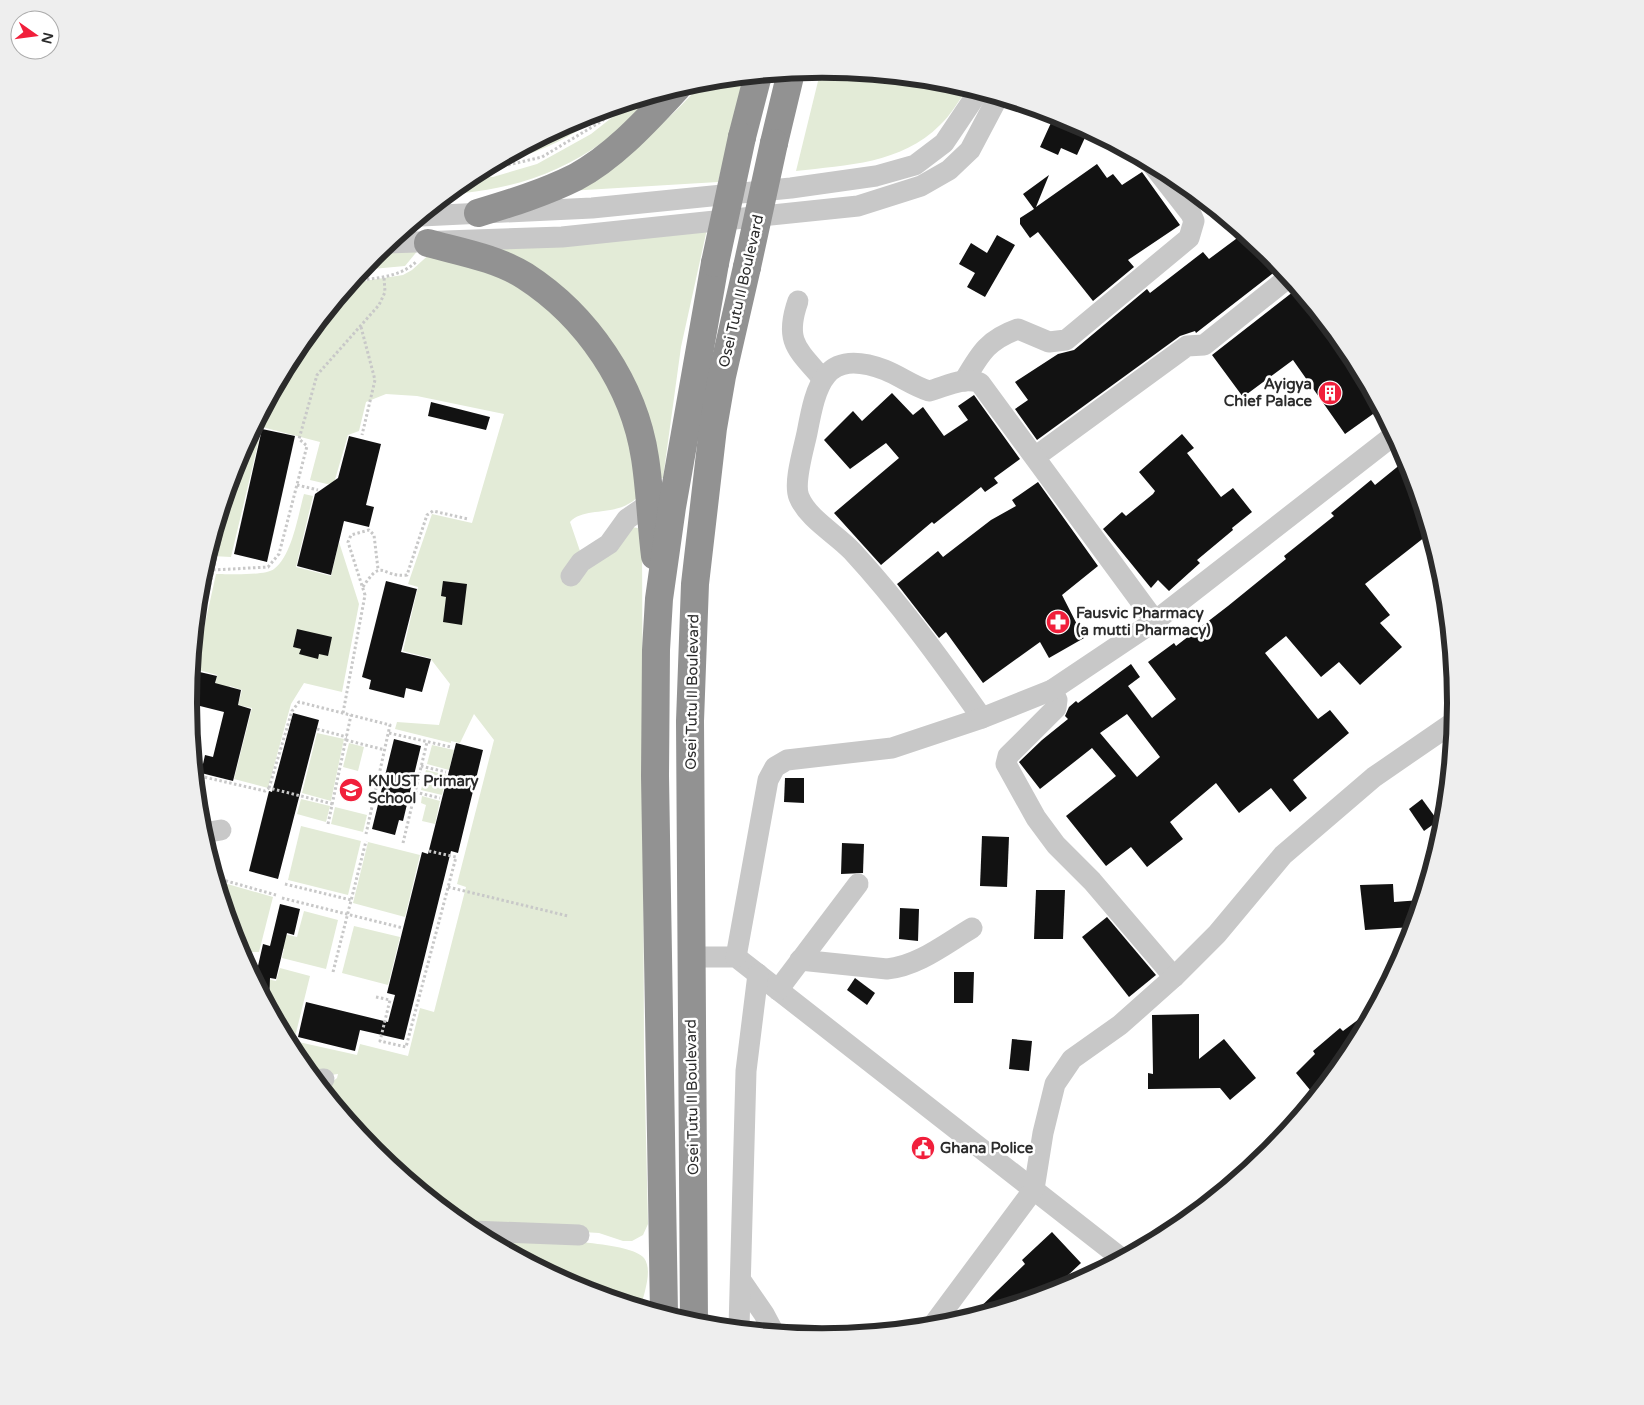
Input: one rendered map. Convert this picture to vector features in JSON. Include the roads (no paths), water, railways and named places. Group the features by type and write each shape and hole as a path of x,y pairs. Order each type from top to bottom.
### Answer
{"highway":[{"name":"Osei Tutu II Boulevard","path":"694,1314 690,957 690,721 695,584 713,428 722,376 789,79"},
{"name":"Osei Tutu II Boulevard","path":"664,1307 655,776 655,698 659,599 685,425 715,263 742,137 756,81"},
{"path":"478,213 535,196 577,176 614,150 668,97"},
{"path":"428,243 496,261 525,276 576,319 601,348 635,414 645,458 659,599"}],"street":[{"path":"432,215 592,208 791,188 876,176 915,164 944,143 975,97"},
{"path":"399,243 562,237 858,206 921,186 948,170 970,150 995,102"},
{"path":"964,381 984,348 996,338 1012,331 1018,329 1049,342 1066,340 1189,238 1194,221 1191,214 1165,180"},
{"path":"1035,457 1187,346 1207,343 1284,281"},
{"path":"798,301 791,326 796,348 822,378"},
{"path":"982,718 893,599 851,550 810,512 798,496 798,481 814,398 822,378 836,367 848,364 883,370 929,391 964,381 973,380 980,383 1155,621"},
{"path":"736,957 768,780 775,768 787,760 892,748 982,718 1052,690 1155,621 1389,439"},
{"path":"571,576 581,562 609,544 627,519 649,504"},
{"path":"1052,690 1057,700 1056,708 1008,756 1006,764 1036,818 1056,845 1092,881 1174,977"},
{"path":"940,1316 1034,1189 1043,1133 1055,1084 1072,1059 1120,1025 1174,977 1217,934 1283,855 1374,777 1446,727"},
{"path":"778,990 858,884"},
{"path":"800,960 887,969 901,968 972,928"},
{"path":"690,957 736,957 1116,1254"},
{"path":"739,1322 742,1282 742,1179 746,1071 758,974"},
{"path":"490,1232 579,1236"},
{"path":"742,1282 769,1325"}],"place":[{"name":"Ayigya Chief Palace","path":"1330,393"},
{"name":"Fausvic Pharmacy (a mutti Pharmacy)","path":"1058,622"},
{"name":"KNUST Primary School","path":"351,790"},
{"name":"Ghana Police","path":"923,1148"}]}
